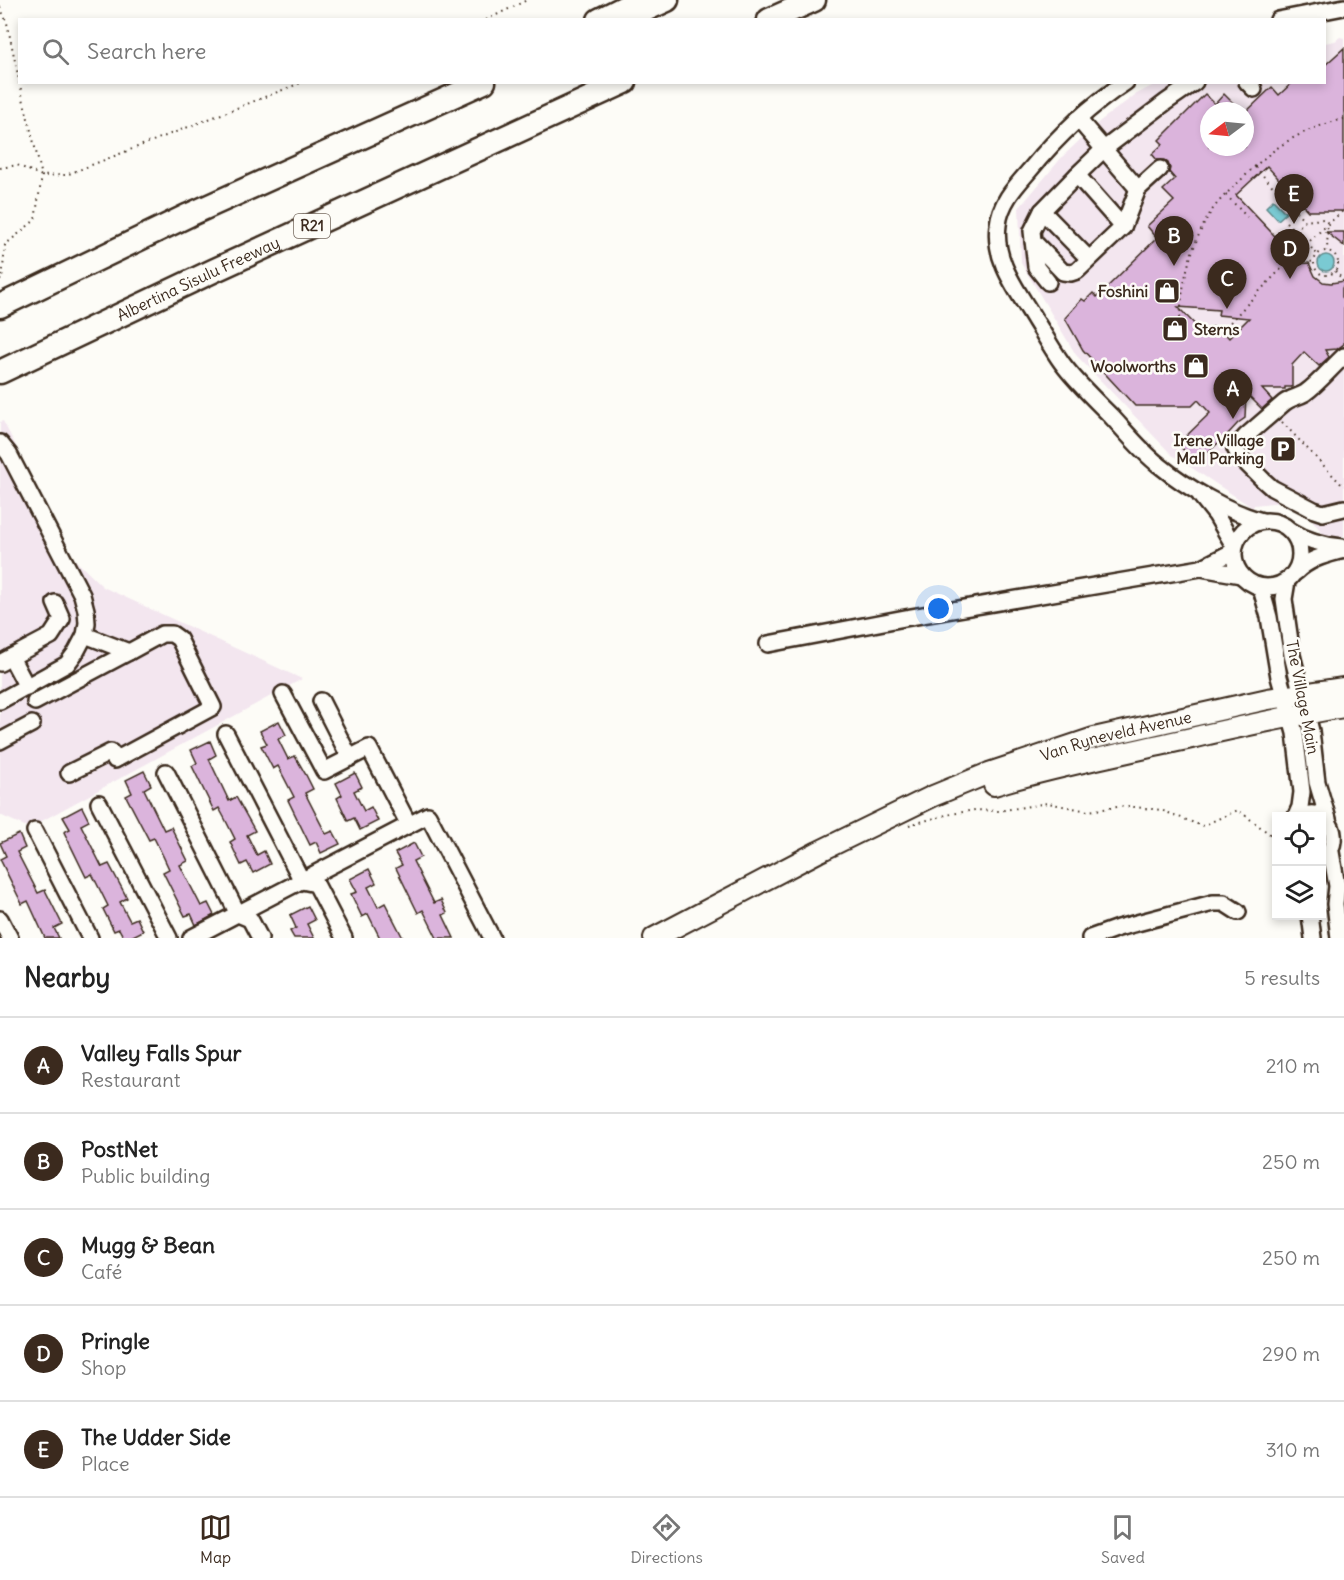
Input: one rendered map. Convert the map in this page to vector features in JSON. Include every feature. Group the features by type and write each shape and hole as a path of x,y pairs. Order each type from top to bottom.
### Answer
{"highway":[{"path":"603,18 640,0"},
{"path":"628,18 667,0"},
{"path":"773,18 814,0"},
{"path":"790,10 819,0"},
{"path":"376,131 461,84"},
{"path":"0,306 189,215 480,84"},
{"name":"Albertina Sisulu Freeway","path":"0,372 213,271 621,84"}],"main road":[{"name":"Van Ryneveld Avenue","path":"902,820 933,796 989,773 1095,738 1233,706 1344,688"},
{"name":"Van Ryneveld Avenue","path":"654,938 818,852 943,802 1021,777 1251,723 1344,707"}],"street":[{"path":"1288,18 1344,7"},
{"path":"1123,84 1104,96 1078,119 1042,155 1008,196 998,224 997,239 1000,255 1008,274 1063,364 1155,462 1194,489 1239,514 1262,521"},
{"path":"1048,282 1036,267 1032,231 1042,211 1104,149 1192,84"},
{"path":"1078,119 1138,189"},
{"path":"1033,241 1063,273 1077,271 1124,227 1138,189 1160,169"},
{"path":"1077,175 1124,227"},
{"path":"1042,211 1089,259"},
{"path":"1344,356 1307,391 1288,400 1235,448 1237,454 1268,485 1314,510 1327,513 1344,508"},
{"path":"0,443 9,454 82,595 86,617 85,634 67,664 0,701"},
{"path":"1194,489 1216,515 1234,548"},
{"path":"1266,520 1278,522 1302,538 1344,548 1312,560 1278,586 1268,588 1249,582 1241,575 1233,556 1239,536 1245,528 1255,522 1266,520"},
{"name":"The Village Main","path":"1291,531 1300,547 1299,565 1291,577 1284,599 1296,676 1293,695"},
{"path":"1201,568 1234,548"},
{"path":"768,644 917,616 1201,568 1241,575"},
{"name":"The Village Main","path":"1258,586 1269,617 1279,677 1293,695 1298,714 1296,737 1302,792 1299,812"},
{"path":"27,687 6,660 51,636 62,619 55,603"},
{"path":"35,702 162,633 172,634 179,639 213,707 115,760 111,752 69,773"},
{"path":"85,634 129,652"},
{"path":"283,694 324,771 369,748 409,825"},
{"path":"321,701 350,758"},
{"name":"The Village Main","path":"1298,714 1311,731 1317,782 1328,819 1332,824 1335,848"},
{"path":"1,747 32,724"},
{"path":"226,734 302,881"},
{"path":"166,772 238,914 250,919 260,938"},
{"path":"99,803 169,938"},
{"path":"191,938 428,815 492,938"},
{"path":"35,831 90,938"},
{"path":"1335,848 1337,886 1334,911 1339,938"},
{"path":"302,881 316,884 344,938"},
{"path":"1090,938 1119,933 1213,903 1224,903 1238,912"},
{"path":"0,919 10,938"},
{"path":"1302,920 1304,938"},
{"path":"1311,920 1313,938"}],"path":[{"path":"490,18 527,0"},
{"path":"0,7 7,23 18,75"},
{"path":"0,280 2,280 6,245 34,220 42,176 20,84"},
{"path":"0,168 17,165 42,176 66,175 298,84"},
{"path":"1180,318 1181,297 1188,266 1211,212 1254,166 1283,143 1303,132 1344,119"},
{"path":"1254,166 1305,221"},
{"path":"1226,195 1247,217"},
{"path":"1222,331 1328,223 1344,210"},
{"path":"1314,262 1300,260 1290,249 1290,235 1305,221 1323,219 1328,223"},
{"path":"1286,222 1318,255"},
{"path":"1327,251 1328,223"},
{"path":"1327,251 1331,251 1337,257 1338,264 1335,272 1328,275 1320,273 1314,262 1318,255 1327,251"},
{"path":"1335,272 1344,281"},
{"path":"1273,413 1344,487"},
{"path":"902,820 975,810 999,811 1048,803 1088,811 1125,806 1161,810 1202,825 1238,810 1272,836"}],"shaded area":[{"path":"1340,37 1344,38 1344,536 1326,538 1309,516 1282,502 1254,505 1253,508 1172,455 1076,355 1021,263 1019,208 1063,156 1100,121 1135,95 1155,84 1326,84 1326,43"},
{"path":"3,421 73,558 103,587 302,679 29,828 0,815 0,422"}],"water":[{"path":"1273,200 1286,213 1278,220 1266,207"},
{"path":"1326,255 1332,257 1334,263 1332,269 1326,271 1320,269 1318,263 1320,257"}],"building":[{"path":"1344,48 1344,211 1308,211 1267,166 1236,195 1289,251 1285,254 1295,264 1309,263 1315,276 1323,282 1344,281 1342,297 1344,299 1344,344 1337,349 1325,350 1329,357 1319,366 1304,352 1292,365 1292,387 1262,389 1272,400 1262,409 1246,393 1245,418 1196,463 1178,444 1210,413 1198,400 1192,406 1135,406 1083,350 1065,318 1082,299 1085,301 1093,293 1097,297 1157,238 1147,226 1174,201 1163,190 1175,179 1169,172 1168,163 1164,160 1157,160 1152,154 1163,144 1159,140 1205,94 1213,102 1200,102 1200,156 1254,156 1254,104 1272,87 1279,95 1291,84 1326,84 1326,64","holes":["1178,307 1219,310 1218,315 1249,318 1229,338 1219,327 1211,327 1204,334"]},
{"path":"1224,94 1232,102 1217,102"},
{"path":"1326,232 1344,232 1344,246"},
{"path":"279,721 286,735 278,739 288,759 295,756 306,775 313,789 305,793 326,834 333,831 340,844 321,853 316,842 310,845 288,800 294,797 278,766 273,769 261,746 267,744 260,731"},
{"path":"210,741 216,755 209,759 229,801 236,797 255,831 247,835 257,855 264,851 270,864 253,873 247,862 241,865 230,842 235,839 219,808 214,811 192,766 197,763 191,750"},
{"path":"144,771 151,785 144,789 164,830 171,827 188,861 180,865 201,906 208,903 214,915 196,925 191,914 185,916 163,872 169,869 163,856 154,838 149,840 126,796 132,793 126,780"},
{"path":"355,773 362,787 354,791 364,811 371,807 378,821 360,830 354,818 348,821 337,798 342,795 336,783"},
{"path":"82,807 89,821 81,825 102,867 109,864 127,898 120,902 130,921 137,918 143,931 129,938 124,938 119,929 114,931 103,909 108,906 92,874 86,877 64,832 70,829 63,817"},
{"path":"19,834 25,848 17,852 38,893 45,890 62,924 54,928 59,938 45,938 28,901 22,904 0,859 6,856 0,843"},
{"path":"414,843 421,857 413,861 434,903 441,900 447,913 443,915 454,938 437,938 423,910 418,913 396,868 402,865 395,853"},
{"path":"369,869 376,883 368,887 378,907 385,903 403,938 380,938 368,914 362,917 351,894 357,892 350,879"},
{"path":"308,906 315,920 307,924 314,938 294,938 290,931 296,928 290,915"}],"place":[{"name":"The Udder Side","path":"1294,224"},
{"name":"PostNet","path":"1174,266"},
{"name":"Pringle","path":"1290,279"},
{"name":"Foshini","path":"1167,291"},
{"name":"Mugg & Bean","path":"1227,309"},
{"name":"Sterns","path":"1175,329"},
{"name":"Woolworths","path":"1196,366"},
{"name":"Valley Falls Spur","path":"1233,419"},
{"name":"Irene Village Mall Parking","path":"1283,449"}]}
